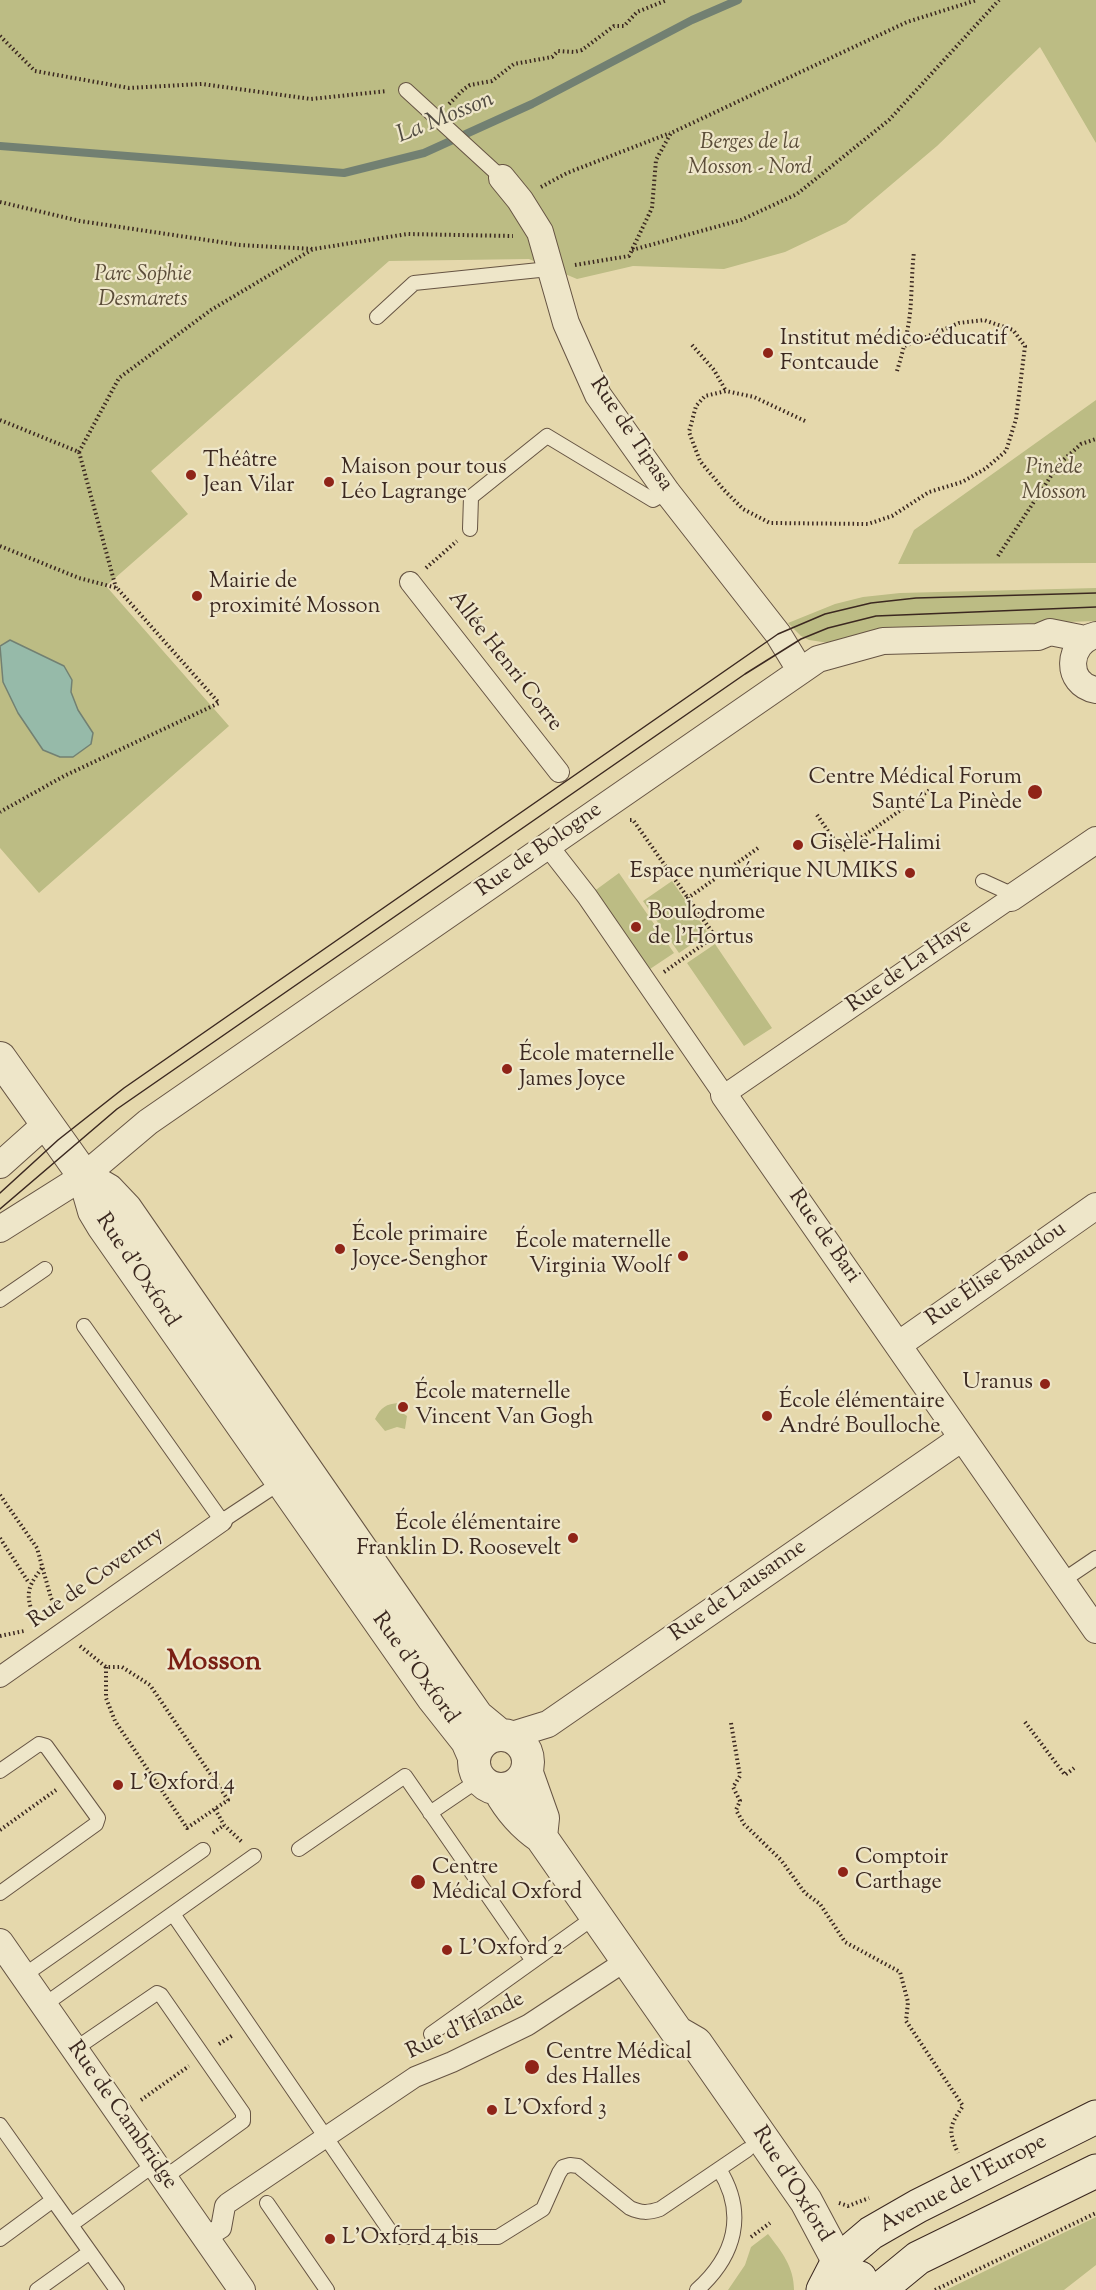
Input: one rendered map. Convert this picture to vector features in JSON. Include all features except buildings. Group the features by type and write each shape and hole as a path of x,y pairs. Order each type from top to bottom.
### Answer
{"main road":[{"name":"Avenue de l'Europe","path":"861,2282 871,2233 918,2206 1096,2117"},
{"name":"Avenue de l'Europe","path":"861,2282 918,2258 1096,2171"},
{"path":"823,2290 861,2282"}],"street":[{"name":"Rue de Tipasa","path":"502,178 520,200 540,232 566,323 598,395 667,492 778,634 800,670"},
{"name":"Allée Henri Corre","path":"410,582 560,772"},
{"name":"Rue de Bologne","path":"0,1229 84,1176 148,1122 818,658 883,641 1038,637 1050,632 1091,637"},
{"path":"1038,637 1042,644 1073,666"},
{"path":"1091,637 1075,651 1073,666 1079,680 1094,691"},
{"name":"Rue de La Haye","path":"724,1095 1096,840"},
{"name":"Rue de Bari","path":"548,846 587,896 1096,1630"},
{"path":"0,1058 84,1176"},
{"path":"0,1165 47,1124"},
{"name":"Rue d'Oxford","path":"84,1176 94,1211 103,1226 433,1698 467,1741 485,1775 508,1807 541,1837 677,2032 696,2043 861,2282"},
{"name":"Rue d'Oxford","path":"84,1176 108,1190 126,1209 477,1716 505,1736 517,1740 524,1747 529,1764 526,1773 543,1818 541,1837"},
{"name":"Rue Élise Baudou","path":"898,1345 1096,1206"},
{"name":"Rue de Lausanne","path":"505,1736 548,1724 962,1438"},
{"name":"Rue de Coventry","path":"0,1677 222,1521"},
{"path":"505,1736 491,1737 477,1749 485,1775 516,1786 526,1773"},
{"name":"Rue de Cambridge","path":"0,1942 242,2290"},
{"name":"Rue d'Irlande","path":"206,2238 221,2228 225,2206 228,2203 415,2077 452,2062 528,2025 627,1960"},
{"name":"Rue d'Oxford","path":"677,2032 679,2054 788,2212 861,2282"}],"lane":[{"path":"406,90 502,178"},
{"path":"377,317 414,283 549,269"},
{"path":"470,529 471,497 547,436 653,500 667,492"},
{"path":"983,881 1005,891 1011,898"},
{"path":"0,1300 45,1269"},
{"path":"84,1326 222,1521 281,1482"},
{"path":"1062,1581 1096,1558"},
{"path":"0,1771 39,1744 46,1746 98,1818 96,1824 0,1893"},
{"path":"430,1813 485,1775"},
{"path":"299,1850 405,1776 533,1961"},
{"path":"23,1976 203,1850"},
{"path":"44,2005 254,1856"},
{"path":"173,1914 392,2234 400,2237 498,2237 543,2209 559,2173 563,2167 570,2164 578,2166 630,2208 648,2212 660,2209 747,2150"},
{"path":"431,2034 596,1916"},
{"path":"72,2224 243,2121 243,2113 161,1995 157,1994 75,2049"},
{"path":"0,2125 117,2290"},
{"path":"697,2290 714,2273 724,2258 733,2229 734,2201 729,2186 719,2169"},
{"path":"0,2239 53,2200"},
{"path":"267,2202 327,2290"},
{"path":"37,2290 90,2252"}],"path":[{"path":"441,121 447,106 470,86 492,81 514,64 552,57 558,51 582,50 614,26 624,26 637,12 668,0"},
{"path":"567,173 671,133 907,22 977,0"},
{"path":"632,251 741,220 797,194 889,120 999,0"},
{"path":"0,36 35,71 129,88 202,84 310,99 406,90"},
{"path":"549,269 628,256 652,208 656,160 671,133"},
{"path":"0,202 80,221 240,245 314,249 407,234 510,236 540,232"},
{"path":"0,812 64,776 219,703 117,588 79,452 119,378 211,310 314,249"},
{"path":"897,371 904,346 911,302 914,252"},
{"path":"805,421 753,397 726,391 705,396 696,406 689,432 700,460 742,509 770,523 868,524 892,516 929,492 962,482 985,469 1006,451 1016,419 1025,346 1013,330 984,320 959,324 904,346"},
{"path":"692,345 714,370 726,391"},
{"path":"0,420 79,452"},
{"path":"998,556 1059,464 1082,444 1096,439"},
{"path":"410,582 470,529"},
{"path":"0,546 79,578 117,588"},
{"path":"817,815 842,851 932,789"},
{"path":"624,820 633,820 715,936 647,984"},
{"path":"688,898 758,848"},
{"path":"0,1495 37,1548 51,1598 72,1628 74,1641 106,1667 122,1667 150,1685 228,1800 187,1828 115,1721 106,1698 106,1667"},
{"path":"0,1538 29,1583"},
{"path":"36,1628 28,1597 29,1583 42,1567"},
{"path":"0,1636 27,1630"},
{"path":"1025,1722 1065,1775 1074,1768"},
{"path":"731,1723 740,1776 733,1787 740,1801 736,1810 744,1824 781,1860 805,1893 820,1904 845,1942 900,1972 908,2002 906,2021 963,2106 952,2122 950,2136 959,2156"},
{"path":"0,1830 70,1780"},
{"path":"214,1809 224,1825 254,1856"},
{"path":"935,2289 1096,2213"}],"green space":[{"path":"0,0 1096,0 1096,143 1040,47 937,146 846,223 785,252 724,269 633,266 577,279 529,259 389,261 151,471 188,514 106,586 229,726 39,893 0,848"},
{"name":"Pinède Mosson","path":"1096,400 1096,563 898,564 914,530"},
{"path":"1096,588 1096,621 896,628 829,643 809,640 801,636 788,623 835,604 863,597 900,593"},
{"name":"Boulodrome de l'Hortus","path":"619,873 674,953 647,971 593,892"},
{"path":"672,881 708,933 679,953 643,901"},
{"path":"715,944 772,1028 744,1046 687,963"},
{"path":"399,1403 407,1416 405,1429 397,1427 385,1431 375,1419 384,1407"},
{"path":"1096,2217 1096,2265 1064,2290 946,2290"},
{"path":"768,2234 789,2267 794,2290 728,2290 745,2265 751,2247"}],"shaded area":[{"path":"10,640 64,666 72,680 71,692 78,710 93,733 91,744 73,757 60,757 43,750 18,713 3,682 0,646"}],"waterway":[{"name":"La Mosson","path":"0,146 344,173 424,153 532,104 692,20 738,0"}],"tram line":[{"path":"0,1193 58,1140 124,1088 778,634 825,614 871,603 916,598 1096,593"},
{"path":"0,1209 117,1109 745,674 801,639 828,628 876,616 1096,607"}],"place":[{"name":"Institut médico-éducatif Fontcaude","path":"768,353"},
{"name":"Théâtre Jean Vilar","path":"191,475"},
{"name":"Maison pour tous Léo Lagrange","path":"329,482"},
{"name":"Mairie de proximité Mosson","path":"197,596"},
{"name":"Centre Médical Forum Santé La Pinède","path":"1035,792"},
{"name":"Gisèle-Halimi","path":"798,845"},
{"name":"Espace numérique NUMIKS","path":"910,873"},
{"name":"Boulodrome de l'Hortus","path":"636,927"},
{"name":"École maternelle James Joyce","path":"507,1069"},
{"name":"École primaire Joyce-Senghor","path":"340,1249"},
{"name":"École maternelle Virginia Woolf","path":"683,1256"},
{"name":"Uranus","path":"1045,1384"},
{"name":"École maternelle Vincent Van Gogh","path":"403,1407"},
{"name":"École élémentaire André Boulloche","path":"767,1416"},
{"name":"École élémentaire Franklin D. Roosevelt","path":"573,1538"},
{"name":"L'Oxford 4","path":"118,1785"},
{"name":"Comptoir Carthage","path":"843,1872"},
{"name":"Centre Médical Oxford","path":"418,1882"},
{"name":"L'Oxford 2","path":"447,1950"},
{"name":"Centre Médical des Halles","path":"532,2067"},
{"name":"L'Oxford 3","path":"492,2110"},
{"name":"L'Oxford 4 bis","path":"330,2239"}],"district":[{"name":"Mosson","path":"214,1664"}],"park label":[{"name":"Berges de la Mosson - Nord","path":"750,156"},
{"name":"Parc Sophie Desmarets","path":"143,288"}]}
